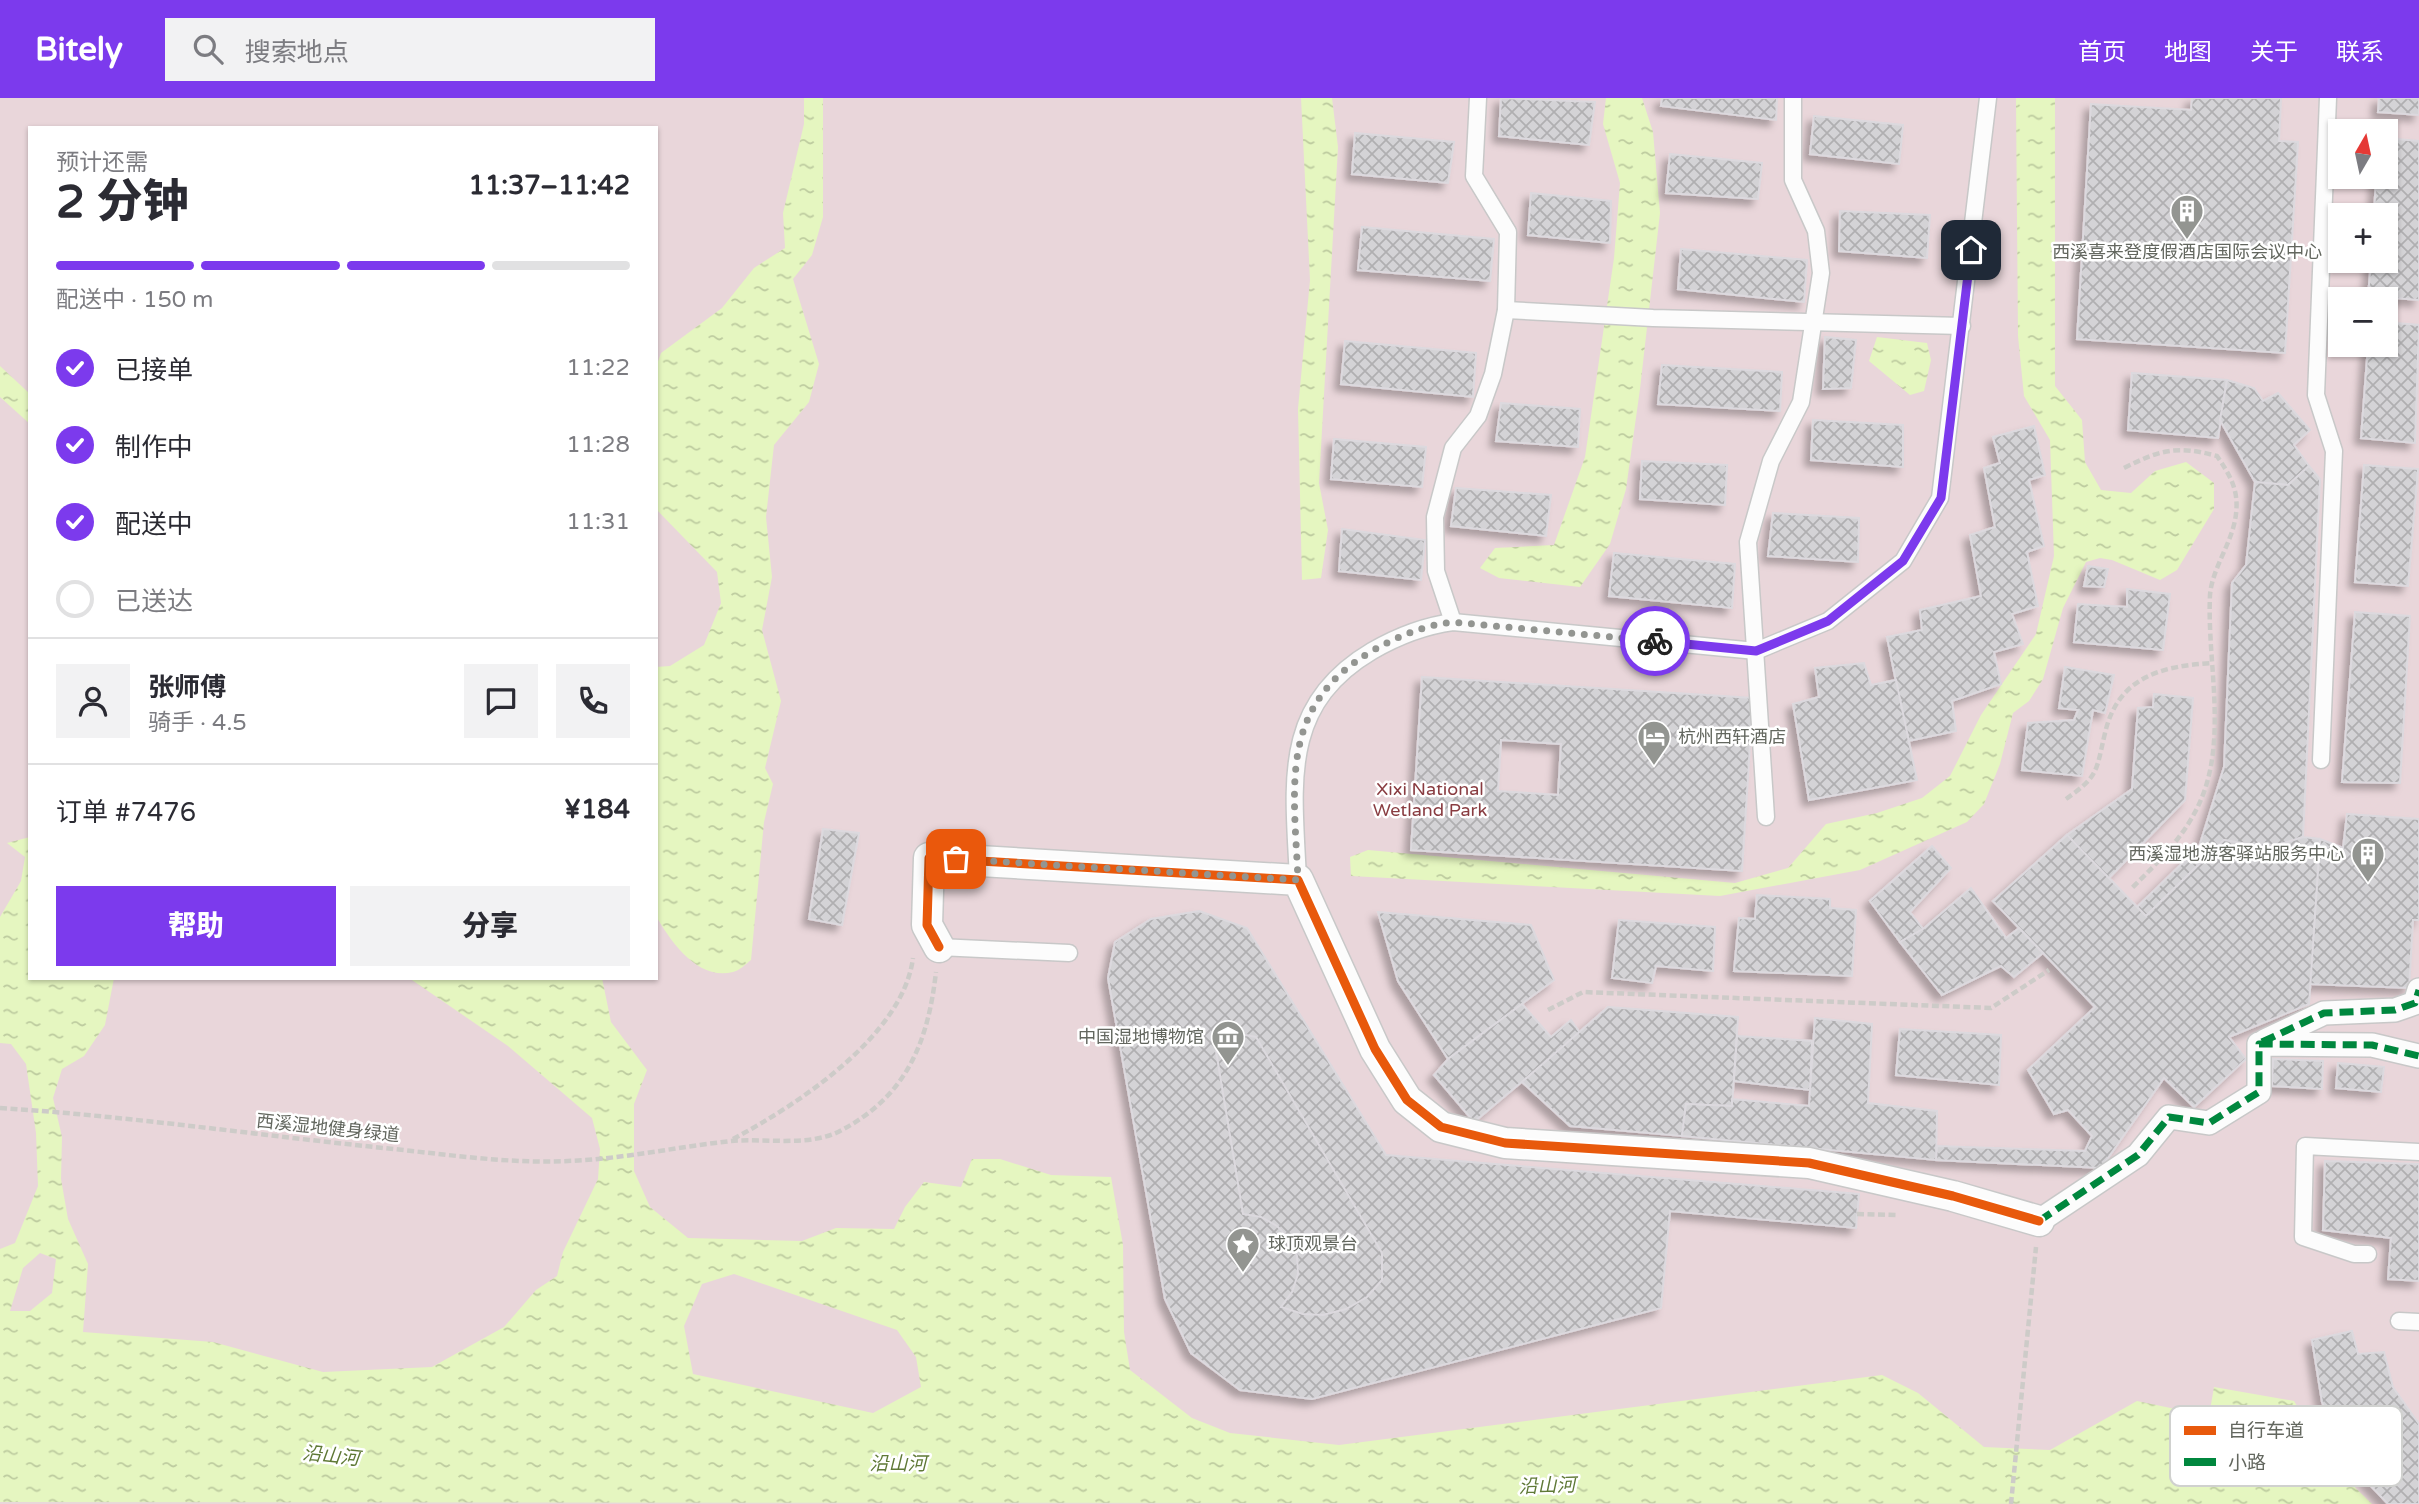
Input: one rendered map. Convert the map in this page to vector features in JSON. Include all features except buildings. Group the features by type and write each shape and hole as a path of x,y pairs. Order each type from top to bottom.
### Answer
{"street":[{"path":"927,938 929,858 1298,880 1375,1049 1407,1100 1441,1127 1505,1143 1809,1163 1953,1196 2039,1221 2138,1155 2169,1117 2209,1123 2259,1092 2259,1044"},
{"path":"2259,1044 2324,1013 2395,1010 2415,1003 2419,990"},
{"path":"2259,1044 2372,1045 2419,1056"}],"lane":[{"path":"1452,622 1436,571 1435,517 1453,448 1478,416 1493,374 1506,310 1507,232 1474,176 1478,98"},
{"path":"1766,817 1748,542 1771,461 1801,402 1821,273 1816,231 1793,180 1793,98"},
{"path":"1298,880 1295,788 1298,746 1314,701 1349,664 1385,644 1426,625 1452,622 1756,651 1828,621 1903,561 1941,498 1988,98"},
{"path":"2322,760 2334,451 2316,395 2328,98"},
{"path":"1506,310 1653,318 1962,326"},
{"path":"927,938 1069,953"},
{"path":"2368,1254 2354,1254 2303,1237 2305,1146 2419,1152"},
{"path":"2399,1321 2419,1322"}],"path":[{"path":"2124,468 2155,452 2188,448 2217,456 2234,482 2236,514 2227,548 2210,592 2214,743 2204,791 2182,838 2131,889"},
{"path":"2066,799 2089,783 2100,760 2105,731 2110,720 2122,699 2144,676 2172,666 2212,663"},
{"path":"729,1142 769,1119 852,1056 897,1006 927,938"},
{"path":"1548,1010 1583,992 1991,1008 2049,970"},
{"path":"2011,1504 2039,1221"}],"green space":[{"name":"Xixi National Wetland Park","path":"0,98 2419,98 2419,1504 0,1504"}],"water":[{"path":"804,98 823,98 823,217 812,255 793,279 819,364 809,402 774,445 766,517 772,577 762,630 781,701 765,768 773,784 764,822 751,960 735,971 720,973 708,971 687,957 658,919 658,667 670,666 704,645 721,603 717,572 658,511 658,361 661,353 722,308 754,268 785,248 783,213 804,124"},
{"path":"1301,98 1332,98 1338,147 1319,483 1328,530 1321,578 1302,580 1298,409 1310,280"},
{"path":"1606,98 1642,98 1653,132 1660,213 1626,489 1610,544 1580,587 1499,578 1480,568 1495,548 1554,545 1585,457 1614,258 1620,183 1603,124"},
{"path":"2016,98 2055,98 2055,386 2082,420 2085,462 2101,490 2131,493 2155,471 2186,462 2214,483 2214,509 2177,570 2160,580 2112,560 2100,558 2086,562 2063,608 2043,679 2029,701 2013,713 2000,764 1984,804 1967,822 1860,870 1720,896 1351,876 1350,857 1368,850 1735,883 1788,868 1826,824 1877,813 1922,798 1950,776 1981,715 2036,634 2054,556 2050,440 2024,396 2018,336"},
{"path":"1877,337 1927,343 1931,360 1924,391 1910,395 1869,361"},
{"path":"0,366 28,392 28,422 0,397"},
{"name":"沿山河","path":"28,838 28,980 114,980 105,1025 84,1056 62,1069 53,1098 62,1137 61,1179 68,1219 88,1264 83,1332 213,1342 323,1372 432,1367 504,1327 536,1290 557,1276 563,1252 598,1179 600,1149 592,1118 508,1046 412,980 602,980 611,1022 647,1070 634,1104 634,1171 650,1207 688,1238 802,1241 836,1228 894,1229 905,1207 924,1182 961,1187 972,1159 1000,1159 1051,1175 1111,1177 1123,1245 1124,1332 1130,1370 1192,1418 1230,1433 1339,1445 1882,1375 1918,1393 1984,1447 2050,1450 2137,1401 2170,1408 2170,1486 2354,1486 2372,1504 0,1502 0,1249 15,1243 38,1186 36,1133 26,1064 11,1044 0,1043 0,917 21,881 25,857 7,843","holes":["40,1253 56,1259 52,1293 30,1311 10,1311 23,1268","734,1274 897,1330 916,1357 921,1387 873,1413 693,1374 684,1326 702,1284"]},
{"path":"2214,1387 2294,1401 2297,1406 2211,1406"}],"marked path":[{"path":"2262,1042 2324,1013 2395,1010 2415,1003 2419,990"},
{"path":"2039,1221 2138,1155 2169,1117 2209,1123 2259,1092 2259,1044 2372,1045 2419,1056"}],"cycle path":[{"path":"939,947 927,925 929,858 1298,880 1375,1049 1407,1100 1441,1127 1505,1143 1809,1163 1953,1196 2039,1221"}],"way so far":[{"path":"956,859 1298,880 1295,788 1298,746 1314,701 1349,664 1426,625 1452,622 1655,641"}],"place":[{"name":"西溪喜来登度假酒店国际会议中心","path":"2187,241"},
{"name":"杭州西轩酒店","path":"1654,767"},
{"name":"西溪湿地游客驿站服务中心","path":"2368,884"},
{"name":"中国湿地博物馆","path":"1228,1067"},
{"name":"球顶观景台","path":"1243,1274"}],"route":[{"path":"1655,641 1756,651 1828,621 1903,561 1941,498 1971,250"}]}
